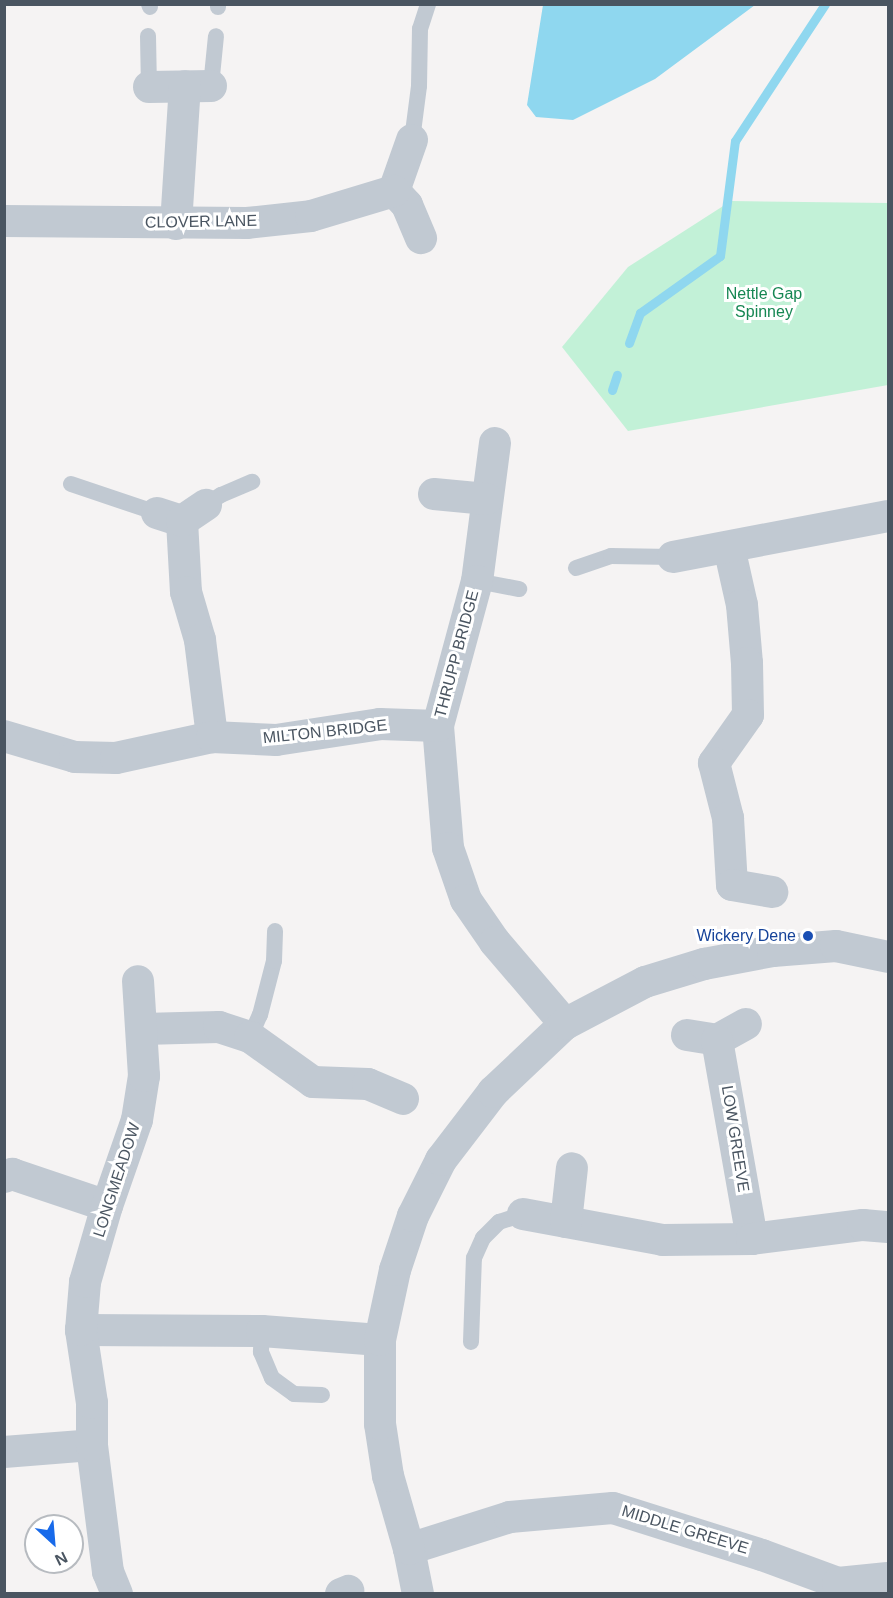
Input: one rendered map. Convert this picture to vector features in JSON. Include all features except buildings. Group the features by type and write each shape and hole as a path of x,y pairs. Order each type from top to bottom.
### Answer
{"street":[{"path":"149,87 198,86 176,224"},
{"path":"412,140 394,190 407,205 421,238"},
{"name":"CLOVER LANE","path":"4,221 247,223 311,216 394,190"},
{"name":"THRUPP BRIDGE","path":"495,443 477,581 438,726 448,848 466,900 495,942 565,1024"},
{"path":"434,494 487,499"},
{"path":"182,513 186,592 200,640 212,737"},
{"path":"673,557 888,516"},
{"path":"729,547 742,605 747,663 748,716 714,763 728,818 732,885 772,892"},
{"name":"MILTON BRIDGE","path":"4,736 75,757 106,758 212,737 276,740 380,724 438,726"},
{"path":"418,1593 409,1549 388,1476 380,1424 380,1340 395,1270 413,1216 441,1160 494,1092 565,1024 645,982 704,964 773,951 836,946 888,957"},
{"name":"LONGMEADOW","path":"117,1593 108,1572 93,1445 92,1403 81,1330 85,1282 107,1206 137,1120 144,1077 143,1029 138,981"},
{"name":"LOW GREEVE","path":"746,1024 702,1038 752,1239"},
{"path":"143,1029 219,1027 250,1037 314,1082 368,1084 403,1099"},
{"path":"566,1222 572,1168"},
{"path":"4,1177 12,1174 107,1206"},
{"path":"523,1214 663,1240 752,1239 863,1225 888,1227"},
{"path":"81,1330 262,1331 380,1340"},
{"path":"4,1452 93,1445"},
{"name":"MIDDLE GREEVE","path":"409,1549 510,1517 613,1508 762,1555 837,1588 888,1578"}],"lane":[{"path":"412,140 419,86 420,28 428,4"},
{"path":"148,36 149,87"},
{"path":"198,86 216,36"},
{"path":"71,484 182,513 252,482"},
{"path":"576,568 611,556 673,557"},
{"path":"477,581 519,589"},
{"path":"250,1037 260,1015 274,961 274,931"},
{"path":"471,1342 474,1258 483,1238 499,1222 523,1214"},
{"path":"262,1331 261,1352 272,1378 294,1394 322,1395"}],"green space":[{"name":"Nettle Gap Spinney","path":"731,201 888,203 888,385 628,431 562,347 628,267"}],"water":[{"path":"543,4 755,5 655,79 573,120 536,117 527,105"}],"waterway":[{"path":"629,343 640,313 720,256 735,141 825,4"},
{"path":"612,390 617,375"}],"place":[{"name":"Wickery Dene","path":"808,936"}]}
